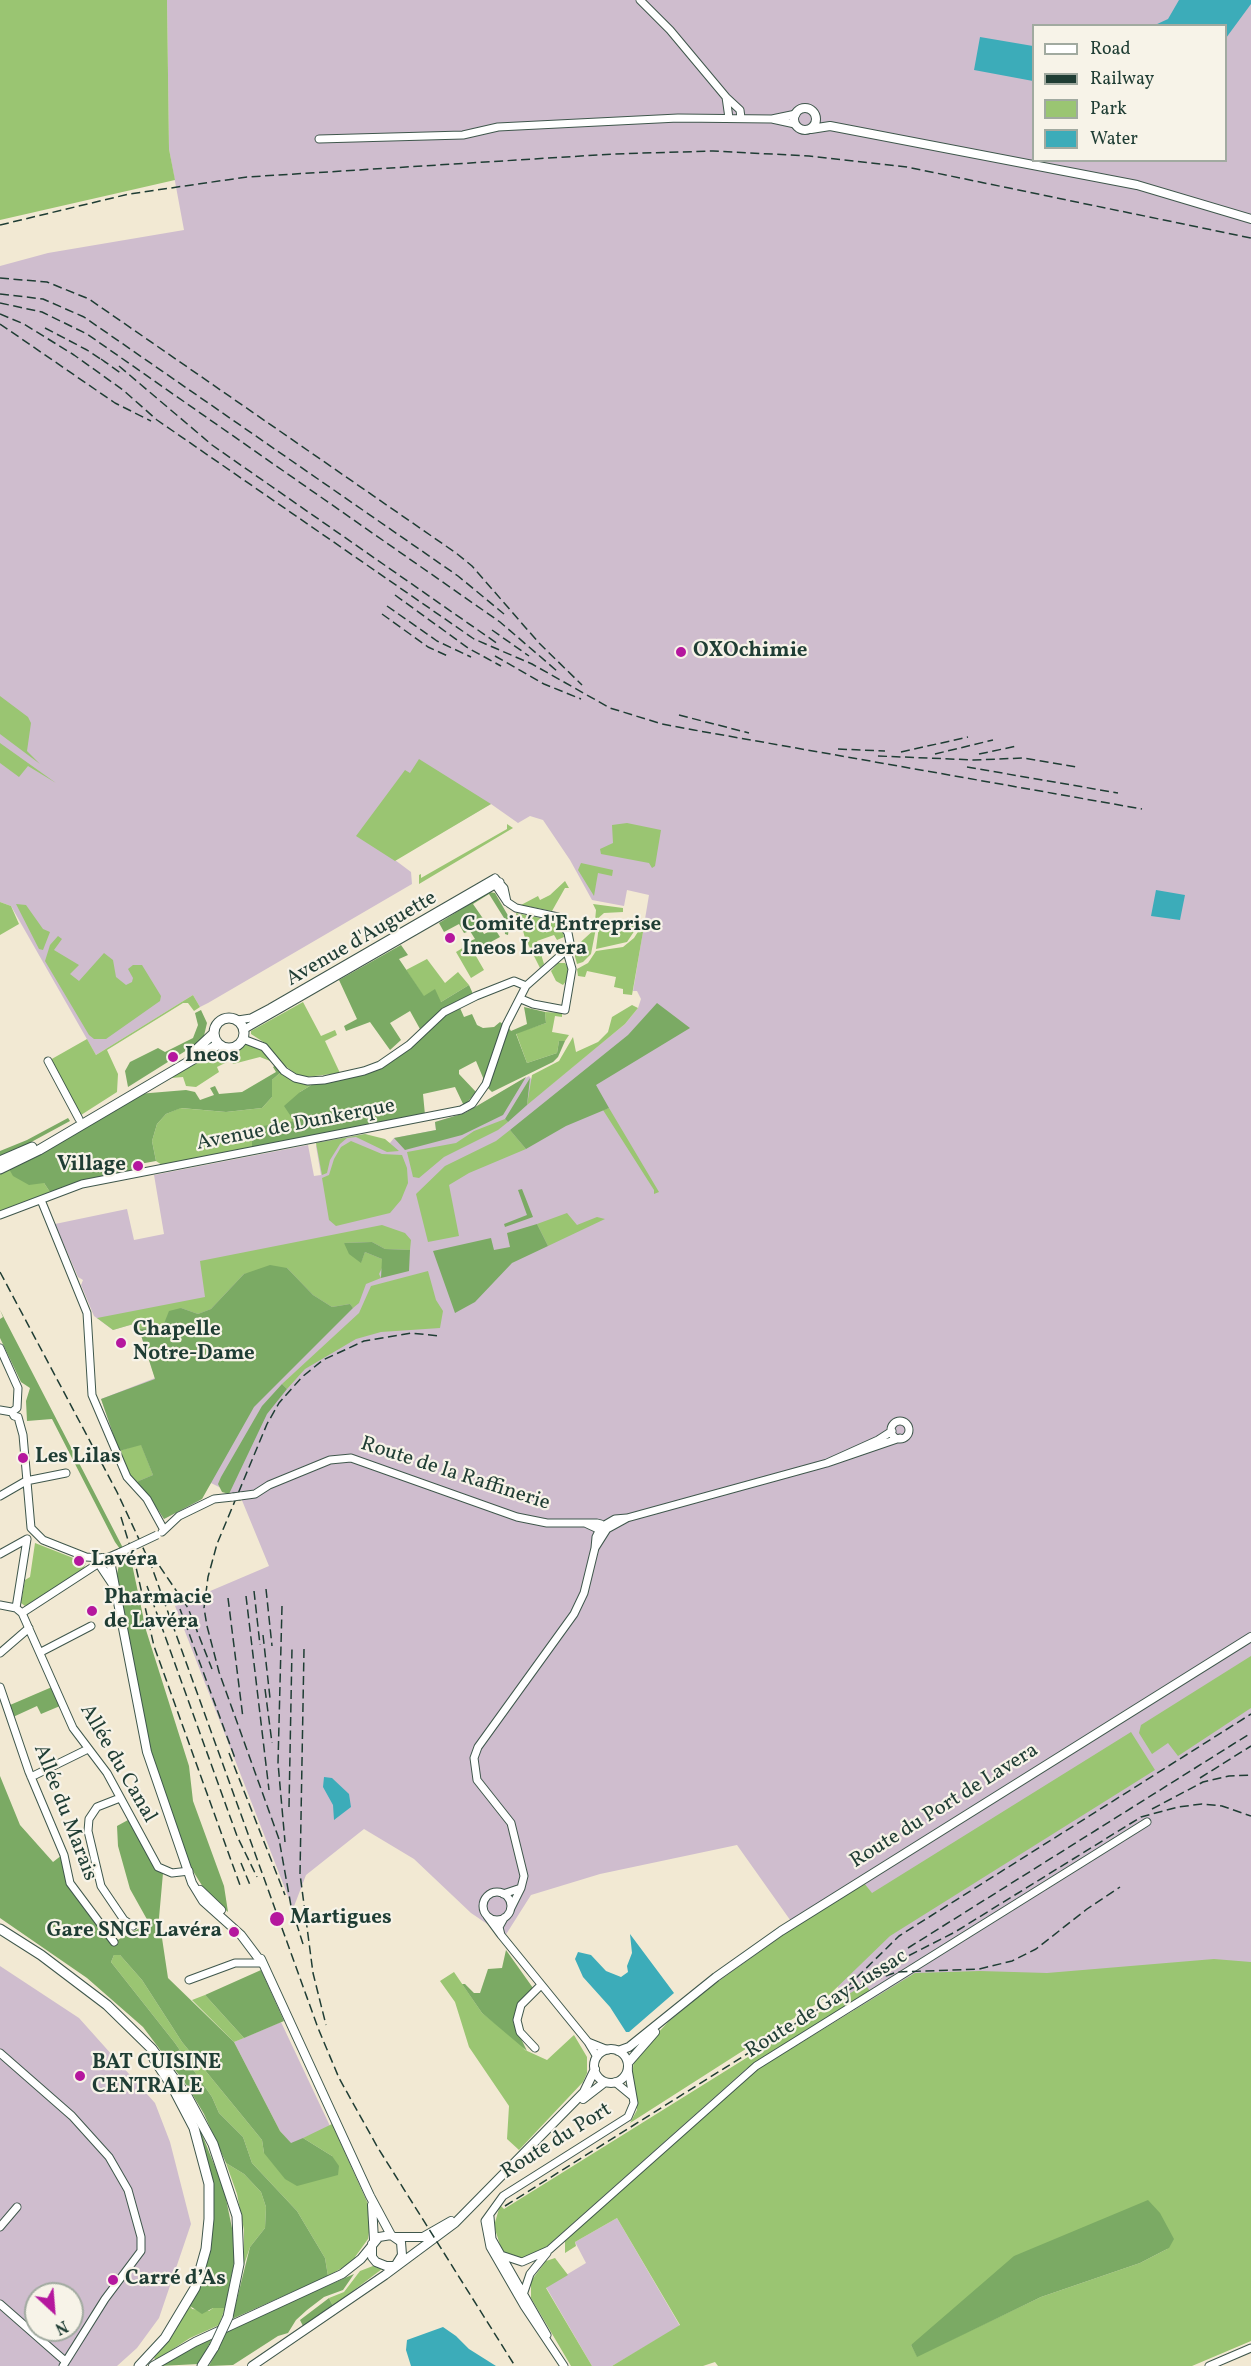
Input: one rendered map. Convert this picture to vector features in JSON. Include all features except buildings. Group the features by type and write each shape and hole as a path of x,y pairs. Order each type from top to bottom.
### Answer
{"main road":[{"path":"1,1167 202,1046 213,1034 218,1022 224,1018 237,1020 243,1035 231,1048 219,1044 213,1034"},
{"path":"1,1167 39,1150 219,1044"},
{"path":"0,1929 75,1979 133,2030 168,2068 187,2096 213,2144 237,2216 239,2244 236,2286 228,2317 202,2366"},
{"path":"133,2030 172,2086 194,2128 205,2167 210,2199 208,2239 195,2288 165,2338 139,2366"}],"street":[{"path":"640,0 670,30 726,97 740,110 741,118"},
{"path":"726,97 729,118"},
{"path":"772,119 796,114 805,108 830,126"},
{"path":"795,124 796,114"},
{"path":"811,129 816,123 816,116"},
{"path":"319,140 463,135 498,127 686,117 772,119 795,124 804,130 830,126 1137,185 1251,219"},
{"path":"497,881 507,902 516,908 558,917 568,933 570,946 568,955 571,964 565,1010 533,1005 521,999"},
{"name":"Avenue d'Auguette","path":"237,1020 251,1018 270,1008 497,881"},
{"name":"Avenue d'Auguette","path":"243,1035 497,881"},
{"path":"243,1035 264,1047 285,1071 302,1080 324,1080 371,1069 409,1045 444,1012 514,981 526,986 570,946"},
{"path":"558,958 571,964"},
{"name":"Avenue de Dunkerque","path":"0,1215 82,1184 454,1113 472,1104 482,1091 506,1025 526,986"},
{"path":"48,1061 79,1119"},
{"path":"41,1200 85,1305 89,1332 92,1395 127,1477 147,1499 164,1530"},
{"path":"0,1348 18,1388 16,1412 23,1435 28,1517 34,1534 43,1540 86,1557 105,1562 114,1586 147,1752 189,1871 203,1901 239,1932 262,1963 370,2196 393,2236 401,2242 403,2250 396,2266"},
{"path":"0,1408 16,1412"},
{"path":"501,1935 499,1927 521,1888 524,1876 511,1823 477,1780 474,1758 478,1747 574,1614 584,1593 595,1548 603,1528 627,1518 827,1463 900,1438 908,1434 905,1422 895,1423 892,1431 878,1440 827,1463"},
{"path":"892,1431 900,1438"},
{"name":"Route de la Raffinerie","path":"19,1611 121,1552 157,1535 176,1518 189,1511 214,1499 255,1494 269,1485 330,1460 351,1458 517,1517 547,1523 593,1522 603,1528"},
{"path":"0,1496 26,1481 66,1473"},
{"path":"0,1554 34,1534"},
{"path":"0,1605 19,1611 27,1539"},
{"name":"Allée du Canal","path":"19,1611 41,1652 74,1728 107,1773 158,1867 172,1873 189,1871"},
{"path":"41,1652 91,1626"},
{"path":"0,1653 29,1628"},
{"name":"Route du Port de Lavera","path":"618,2051 629,2047 666,2020 716,1977 781,1931 1251,1637"},
{"name":"Allée du Marais","path":"0,1687 31,1777 64,1855 70,1883 114,1942"},
{"path":"31,1777 88,1749"},
{"path":"120,1798 97,1807 89,1819 88,1831 101,1886 124,1920 133,1926"},
{"name":"Route de Gay Lussac","path":"525,2294 525,2283 549,2250 756,2066 1147,1822"},
{"path":"503,1894 521,1888"},
{"path":"252,2366 396,2266 469,2210 584,2092 595,2069 597,2057 588,2042 540,1986 501,1935 487,1916 483,1904 487,1896 495,1892 503,1894 509,1900 511,1908"},
{"path":"487,1916 495,1920 504,1918"},
{"path":"189,1980 235,1963 262,1963"},
{"path":"535,2049 520,2032 517,2020 522,2005 540,1986"},
{"name":"Route du Port de Lavera","path":"628,2066 666,2020"},
{"path":"555,2122 605,2082 615,2082 624,2078 628,2066 618,2051 608,2050 588,2042"},
{"path":"597,2057 608,2050"},
{"path":"0,2053 72,2116 109,2157 128,2190 141,2237 141,2251 105,2299 64,2363 0,2304"},
{"name":"Route du Port","path":"564,2366 485,2236 485,2222 491,2210 503,2196 628,2117 633,2109 633,2098 628,2066"},
{"path":"595,2069 605,2082"},
{"name":"Route du Port","path":"615,2082 633,2098"},
{"path":"370,2196 374,2214 374,2242 371,2250 376,2262 396,2266"},
{"path":"0,2227 17,2207"},
{"path":"153,2366 195,2342 342,2274 361,2259 374,2242 385,2235 423,2237 469,2210"},
{"name":"Route du Port","path":"491,2210 490,2233 512,2278 525,2294 564,2366"},
{"name":"Route de Gay Lussac","path":"512,2278 522,2262 549,2250"},
{"path":"501,2255 522,2262"},
{"path":"512,2278 530,2274"},
{"path":"1209,2366 1251,2348"}],"shaded area":[{"path":"167,0 1251,0 1251,2011 856,2013 737,1845 600,1874 531,1895 505,1936 471,1913 414,1859 364,1829 306,1875 293,1909 175,1606 269,1566 241,1498 211,1483 199,1501 164,1519 119,1451 101,1399 155,1378 137,1323 113,1330 94,1316 81,1285 83,1280 78,1277 55,1224 127,1209 134,1240 164,1234 154,1175 308,1145 314,1176 321,1175 316,1146 318,1142 365,1134 390,1143 394,1138 436,1130 435,1122 465,1113 529,1076 542,1092 625,1024 638,1008 641,999 637,991 633,991 649,895 627,890 624,906 592,900 570,860 543,820 530,816 518,823 491,804 395,860 411,872 412,884 208,1003 200,1007 193,995 96,1055 11,906 0,902 0,266 48,253 184,230 169,149"},
{"path":"0,1966 79,2018 155,2103 170,2142 191,2224 159,2318 137,2348 117,2366 0,2366"},
{"path":"281,2022 330,2126 291,2144 280,2131 234,2042"},
{"path":"617,2218 680,2326 612,2366 592,2366 546,2287 586,2263 575,2242"}],"green space":[{"path":"0,0 167,0 169,149 175,180 0,220"},
{"path":"0,696 28,717 31,723 27,751 40,764 0,734"},
{"path":"0,743 56,783 28,766 19,777 0,763"},
{"path":"419,759 491,804 395,861 356,836 405,770 410,773"},
{"path":"627,823 661,830 655,866 652,868 649,863 601,854 600,849 613,843 612,825"},
{"path":"507,824 513,828 419,884 419,875 421,874 421,878 507,829"},
{"path":"581,863 613,870 612,876 598,873 594,896 578,870"},
{"path":"565,881 569,888 565,888 552,911 521,905 538,896 540,900 550,895"},
{"path":"489,892 495,893 510,919 508,935 505,934 504,918 489,894 473,904 484,920 478,924 484,934 495,929 500,937 476,950 470,941 475,939 470,931 464,933 459,924 444,932 439,923"},
{"path":"0,902 11,906 19,924 0,935"},
{"path":"16,904 26,905 43,929 50,932 43,950 39,949"},
{"path":"593,904 623,908 623,912 604,913 595,921 596,910"},
{"path":"516,913 555,921 563,932 564,937 557,940 554,935 537,941 544,964 540,968 522,927 518,926"},
{"path":"607,920 637,927 627,942 596,949 599,926"},
{"path":"641,927 643,932 632,995 623,994 623,989 614,987 616,977 587,971 585,977 578,976 577,969 588,963 596,951 623,947 634,938"},
{"path":"596,928 591,954 583,962 577,964 573,949"},
{"path":"58,936 62,939 54,950 79,965 70,974 79,981 104,953 113,960 116,977 126,985 132,982 133,978 128,969 133,965 142,965 161,996 160,1001 106,1039 94,1039 89,1035 45,961 50,945"},
{"path":"469,944 484,970 471,978 456,952"},
{"path":"401,945 408,955 399,959 424,996 435,989 441,1002 469,985 473,994 435,1016 420,1029 410,1011 390,1023 401,1040 390,1050 370,1022 346,1031 344,1026 357,1019 339,980"},
{"path":"427,959 445,983 458,972 469,985 441,1002 424,997 406,970"},
{"path":"558,963 565,963 568,968 567,980 563,985 556,981 551,971"},
{"path":"193,995 200,1007 194,1011 188,1003 183,1003 107,1050 118,1074 117,1092 81,1115 50,1060 87,1039 96,1055"},
{"path":"476,998 477,1000 460,1008 464,1017 472,1014 477,1025 483,1028 494,1027 500,1022 504,1025 484,1080 476,1061 459,1070 459,1074 476,1092 464,1106 455,1087 423,1094 425,1115 252,1148 252,1136 257,1127 294,1121 284,1106 300,1092 313,1084 369,1073 388,1064 406,1051 438,1020"},
{"path":"303,1002 321,1036 335,1030 337,1035 325,1041 340,1073 306,1077 296,1074 284,1065 265,1043 251,1034 251,1031"},
{"path":"657,1003 690,1028 596,1085 609,1108 566,1126 526,1149 510,1130 628,1035"},
{"path":"632,1005 638,1008 625,1024 527,1105 532,1075 559,1061 573,1037 576,1052 598,1042 608,1032 612,1017"},
{"path":"524,1007 545,1012 546,1023 516,1034 527,1063 557,1053 559,1041 565,1041 558,1057 553,1062 492,1092 487,1087 508,1027 511,1031 527,1024"},
{"path":"201,1010 207,1023 203,1040 128,1087 125,1071 130,1062 158,1048 165,1052 193,1038 198,1025 195,1013"},
{"path":"545,1012 562,1013 562,1017 555,1016 552,1032 569,1035 565,1041 559,1041 557,1053 527,1063 516,1033 546,1023"},
{"path":"248,1043 264,1051 270,1061 260,1057 233,1064 231,1060 217,1067 219,1072 196,1087 186,1086 183,1077 171,1078 144,1094 138,1094 216,1050 234,1052"},
{"path":"276,1065 281,1072 272,1080 272,1097 262,1108 226,1112 181,1108 166,1114 157,1124 152,1141 156,1161 134,1165 132,1172 91,1180 50,1192 44,1183 29,1185 13,1176 9,1169 138,1094 186,1090 195,1092 200,1100 214,1095 210,1088 215,1086 219,1094 242,1092 276,1072 273,1067"},
{"path":"281,1072 302,1083 313,1084 300,1092 294,1121 252,1136 252,1148 162,1165 156,1161 152,1141 157,1124 166,1114 180,1108 226,1112 262,1108 272,1097 272,1080"},
{"path":"526,1077 503,1115 462,1135 405,1150 394,1138 436,1130 435,1122 465,1113"},
{"path":"530,1078 527,1105 508,1122 505,1119"},
{"path":"609,1108 659,1192 654,1194 654,1190 603,1110"},
{"path":"68,1118 70,1121 0,1159 0,1151 27,1140"},
{"path":"505,1119 508,1122 498,1130 444,1157 419,1178 413,1177 407,1152 456,1143 474,1131"},
{"path":"510,1130 526,1149 469,1173 449,1185 459,1236 428,1242 416,1194 445,1166 496,1141"},
{"path":"365,1134 385,1139 399,1151 387,1152 356,1137 347,1138 340,1144 330,1160 327,1173 322,1175 316,1143"},
{"path":"351,1141 382,1154 402,1155 407,1168 408,1183 401,1200 390,1213 336,1226 329,1220 322,1178 329,1175 341,1147"},
{"path":"9,1169 44,1183 50,1192 0,1212 0,1174"},
{"path":"522,1189 533,1217 505,1227 504,1224 527,1215 518,1190"},
{"path":"567,1213 577,1225 597,1217 605,1219 548,1246 537,1224"},
{"path":"537,1224 548,1246 512,1263 475,1302 455,1313 433,1251 491,1238 494,1250 510,1247 507,1233"},
{"path":"382,1225 405,1233 411,1240 410,1250 385,1249 372,1242 344,1243 361,1262 365,1252 382,1259 383,1266 379,1274 381,1278 366,1284 359,1303 353,1308 350,1304 332,1307 313,1295 287,1268 244,1274 211,1309 198,1314 181,1308 163,1326 139,1329 137,1323 113,1330 97,1318 205,1297 200,1261"},
{"path":"372,1242 385,1249 410,1250 409,1271 381,1278 382,1259 365,1252 361,1263 349,1254 344,1243"},
{"path":"270,1265 287,1268 313,1295 332,1307 350,1304 353,1308 254,1407 202,1499 164,1519 151,1499 134,1483 153,1475 141,1445 119,1451 101,1399 155,1379 139,1329 163,1326 169,1311 181,1308 198,1314 211,1309 244,1274"},
{"path":"428,1271 436,1300 443,1311 440,1328 381,1332 356,1339 305,1369 287,1389 282,1384 359,1313 371,1286"},
{"path":"0,1310 123,1548 120,1549 115,1542 52,1419 27,1421 26,1401 30,1388 21,1382 0,1338 0,1319 3,1317"},
{"path":"282,1384 287,1389 267,1414 229,1494 222,1492 218,1484 221,1477 262,1406"},
{"path":"141,1444 153,1475 134,1483 119,1451"},
{"path":"35,1543 86,1563 82,1572 25,1606 21,1603 25,1580 30,1577"},
{"path":"129,1550 146,1630 189,1766 193,1801 224,1886 228,1912 208,1895 191,1868 151,1755 117,1574 121,1556"},
{"path":"1251,1656 1251,1708 1178,1756 1168,1743 1152,1754 1139,1733 1141,1725"},
{"path":"52,1687 60,1706 41,1714 37,1706 13,1717 10,1705"},
{"path":"1131,1732 1155,1770 890,1936 827,1997 630,2123 637,2110 632,2078 634,2059 668,2022 709,1988 797,1925 864,1883 872,1893"},
{"path":"0,1776 20,1825 53,1862 62,1855 72,1892 112,1943 149,1923 130,1889 118,1846 117,1826 128,1820 147,1854 163,1873 159,1918 168,1978 234,2042 280,2131 291,2143 303,2138 332,2156 339,2166 338,2175 297,2186 285,2179 264,2153 262,2140 182,2042 142,1980 120,1955 114,1955 111,1962 175,2043 212,2097 219,2113 243,2137 252,2163 297,2211 325,2258 328,2276 232,2319 250,2247 265,2228 266,2207 261,2192 244,2174 226,2163 204,2114 188,2087 143,2027 87,1978 0,1918"},
{"path":"506,1950 533,1988 518,2005 513,2022 527,2051 482,2013 462,1984 474,1993 480,1993 488,1969 502,1968"},
{"path":"114,1955 120,1955 142,1980 182,2042 262,2140 264,2153 332,2156 303,2138 332,2124 368,2204 371,2218 368,2239 355,2257 357,2259 328,2276 325,2258 297,2211 252,2163 243,2137 219,2113 212,2097 175,2043 111,1962"},
{"path":"1214,1959 1251,1962 1251,2341 1192,2366 718,2366 715,2362 703,2366 612,2366 680,2325 617,2218 575,2242 576,2246 565,2253 565,2240 758,2069 915,1973 980,1971 1047,1973","holes":["1169,2248 1140,2263 1041,2297 917,2356 911,2345"]},
{"path":"261,1970 284,2021 244,2038 205,1995"},
{"path":"454,1972 482,2013 518,2041 525,2050 547,2060 574,2035 587,2057 587,2073 583,2082 519,2150 507,2139 509,2106 469,2047 455,2002 440,1981"},
{"path":"865,1984 870,1991 746,2069 545,2248 523,2258 515,2258 502,2251 494,2226 500,2205 504,2209"},
{"path":"205,1995 244,2038 234,2042 192,2000"},
{"path":"199,2127 224,2189 234,2238 234,2263 225,2308 213,2308 202,2314 190,2306 201,2278 212,2227"},
{"path":"226,2163 244,2174 261,2192 266,2207 265,2228 250,2247 244,2265 244,2230 237,2194"},
{"path":"1148,2200 1160,2213 1174,2239 1169,2248 1140,2263 1041,2297 917,2357 911,2345 1014,2256"},
{"path":"555,2258 568,2275 546,2288 592,2366 571,2366 531,2298 531,2281 546,2261"},
{"path":"373,2266 382,2269 333,2306 329,2298 344,2292 360,2271"},
{"path":"354,2274 343,2290 324,2297 307,2310 296,2320 288,2333 278,2336 233,2365 209,2366 227,2330"},
{"path":"329,2298 333,2306 303,2326 300,2320"},
{"path":"190,2305 192,2309 209,2311 213,2308 225,2308 219,2325 190,2338 156,2360 154,2358"},
{"path":"213,2337 199,2364 159,2366 175,2356"}],"water":[{"path":"1179,0 1251,0 1251,4 1227,37 1227,24 1157,24 1168,19"},
{"path":"980,37 1032,46 1032,81 974,70"},
{"path":"1156,890 1185,895 1180,920 1151,916"},
{"path":"324,1777 332,1778 349,1794 351,1807 334,1820 333,1805 323,1787"},
{"path":"630,1934 674,1993 629,2032 626,2032 610,2007 583,1977 575,1959 578,1952 591,1955 606,1971 621,1977 628,1972 627,1966 632,1953"},
{"path":"443,2327 469,2349 496,2366 411,2366 406,2350 407,2340"}],"railway":[{"path":"0,225 129,194 247,177 613,154 713,151 809,156 907,167 1251,238"},
{"path":"0,278 47,282 89,299 456,553 472,566 539,643 582,685"},
{"path":"0,294 43,299 84,317 458,576 504,614"},
{"path":"0,303 42,312 87,334 500,622 557,671"},
{"path":"0,314 24,324 74,355 123,390 157,420 474,639 532,664 610,708 662,724 1142,809"},
{"path":"0,324 115,403 151,421"},
{"path":"45,328 108,364"},
{"path":"101,359 122,374"},
{"path":"119,366 212,445 498,644"},
{"path":"395,595 468,648 501,666"},
{"path":"387,606 437,641 471,657"},
{"path":"382,614 428,647 450,657"},
{"path":"492,630 529,656"},
{"path":"495,656 544,684 581,699"},
{"path":"679,715 749,733"},
{"path":"901,752 968,737"},
{"path":"935,754 993,740"},
{"path":"979,754 1017,746"},
{"path":"838,749 885,751"},
{"path":"878,756 974,760 1023,758 1076,767"},
{"path":"967,767 1118,793"},
{"path":"0,1272 117,1492 151,1565 318,2028 339,2078 378,2148 515,2366"},
{"path":"303,1944 291,1906 279,1839 219,1672 207,1626 204,1608 208,1577 217,1544 267,1424 279,1403 302,1377 323,1360 364,1341 411,1333 439,1336"},
{"path":"121,1517 135,1563 154,1646 241,1888"},
{"path":"152,1555 188,1608 212,1669"},
{"path":"147,1586 237,1836 257,1877"},
{"path":"266,1589 272,1646"},
{"path":"254,1591 260,1645"},
{"path":"246,1596 269,1790"},
{"path":"228,1598 243,1718"},
{"path":"282,1606 278,1763 285,1842"},
{"path":"180,1609 236,1761"},
{"path":"263,1635 270,1698"},
{"path":"289,1807 292,1648"},
{"path":"304,1649 300,1874 313,1973 326,2025"},
{"path":"265,1689 272,1743"},
{"path":"847,1987 899,1936 1251,1714"},
{"path":"908,1948 1251,1733"},
{"path":"1200,1778 1251,1746"},
{"path":"229,1753 285,1895"},
{"path":"1152,1809 1203,1782 1229,1776 1251,1775"},
{"path":"873,1974 955,1932 1141,1817 1178,1807 1202,1804 1222,1806 1251,1816"},
{"path":"241,1863 250,1885"},
{"path":"505,2206 852,1988 897,1972 979,1969 1012,1961 1036,1949 1087,1909 1120,1887"}],"place":[{"name":"OXOchimie","path":"681,652"},
{"name":"Comité d'Entreprise Ineos Lavera","path":"450,938"},
{"name":"Ineos","path":"173,1057"},
{"name":"Village","path":"138,1166"},
{"name":"Chapelle Notre-Dame","path":"121,1343"},
{"name":"Les Lilas","path":"23,1458"},
{"name":"Lavéra","path":"79,1561"},
{"name":"Pharmacie de Lavéra","path":"92,1611"},
{"name":"Martigues","path":"277,1919"},
{"name":"Gare SNCF Lavéra","path":"234,1932"},
{"name":"BAT CUISINE CENTRALE","path":"80,2076"},
{"name":"Carré d’As","path":"113,2280"}]}
